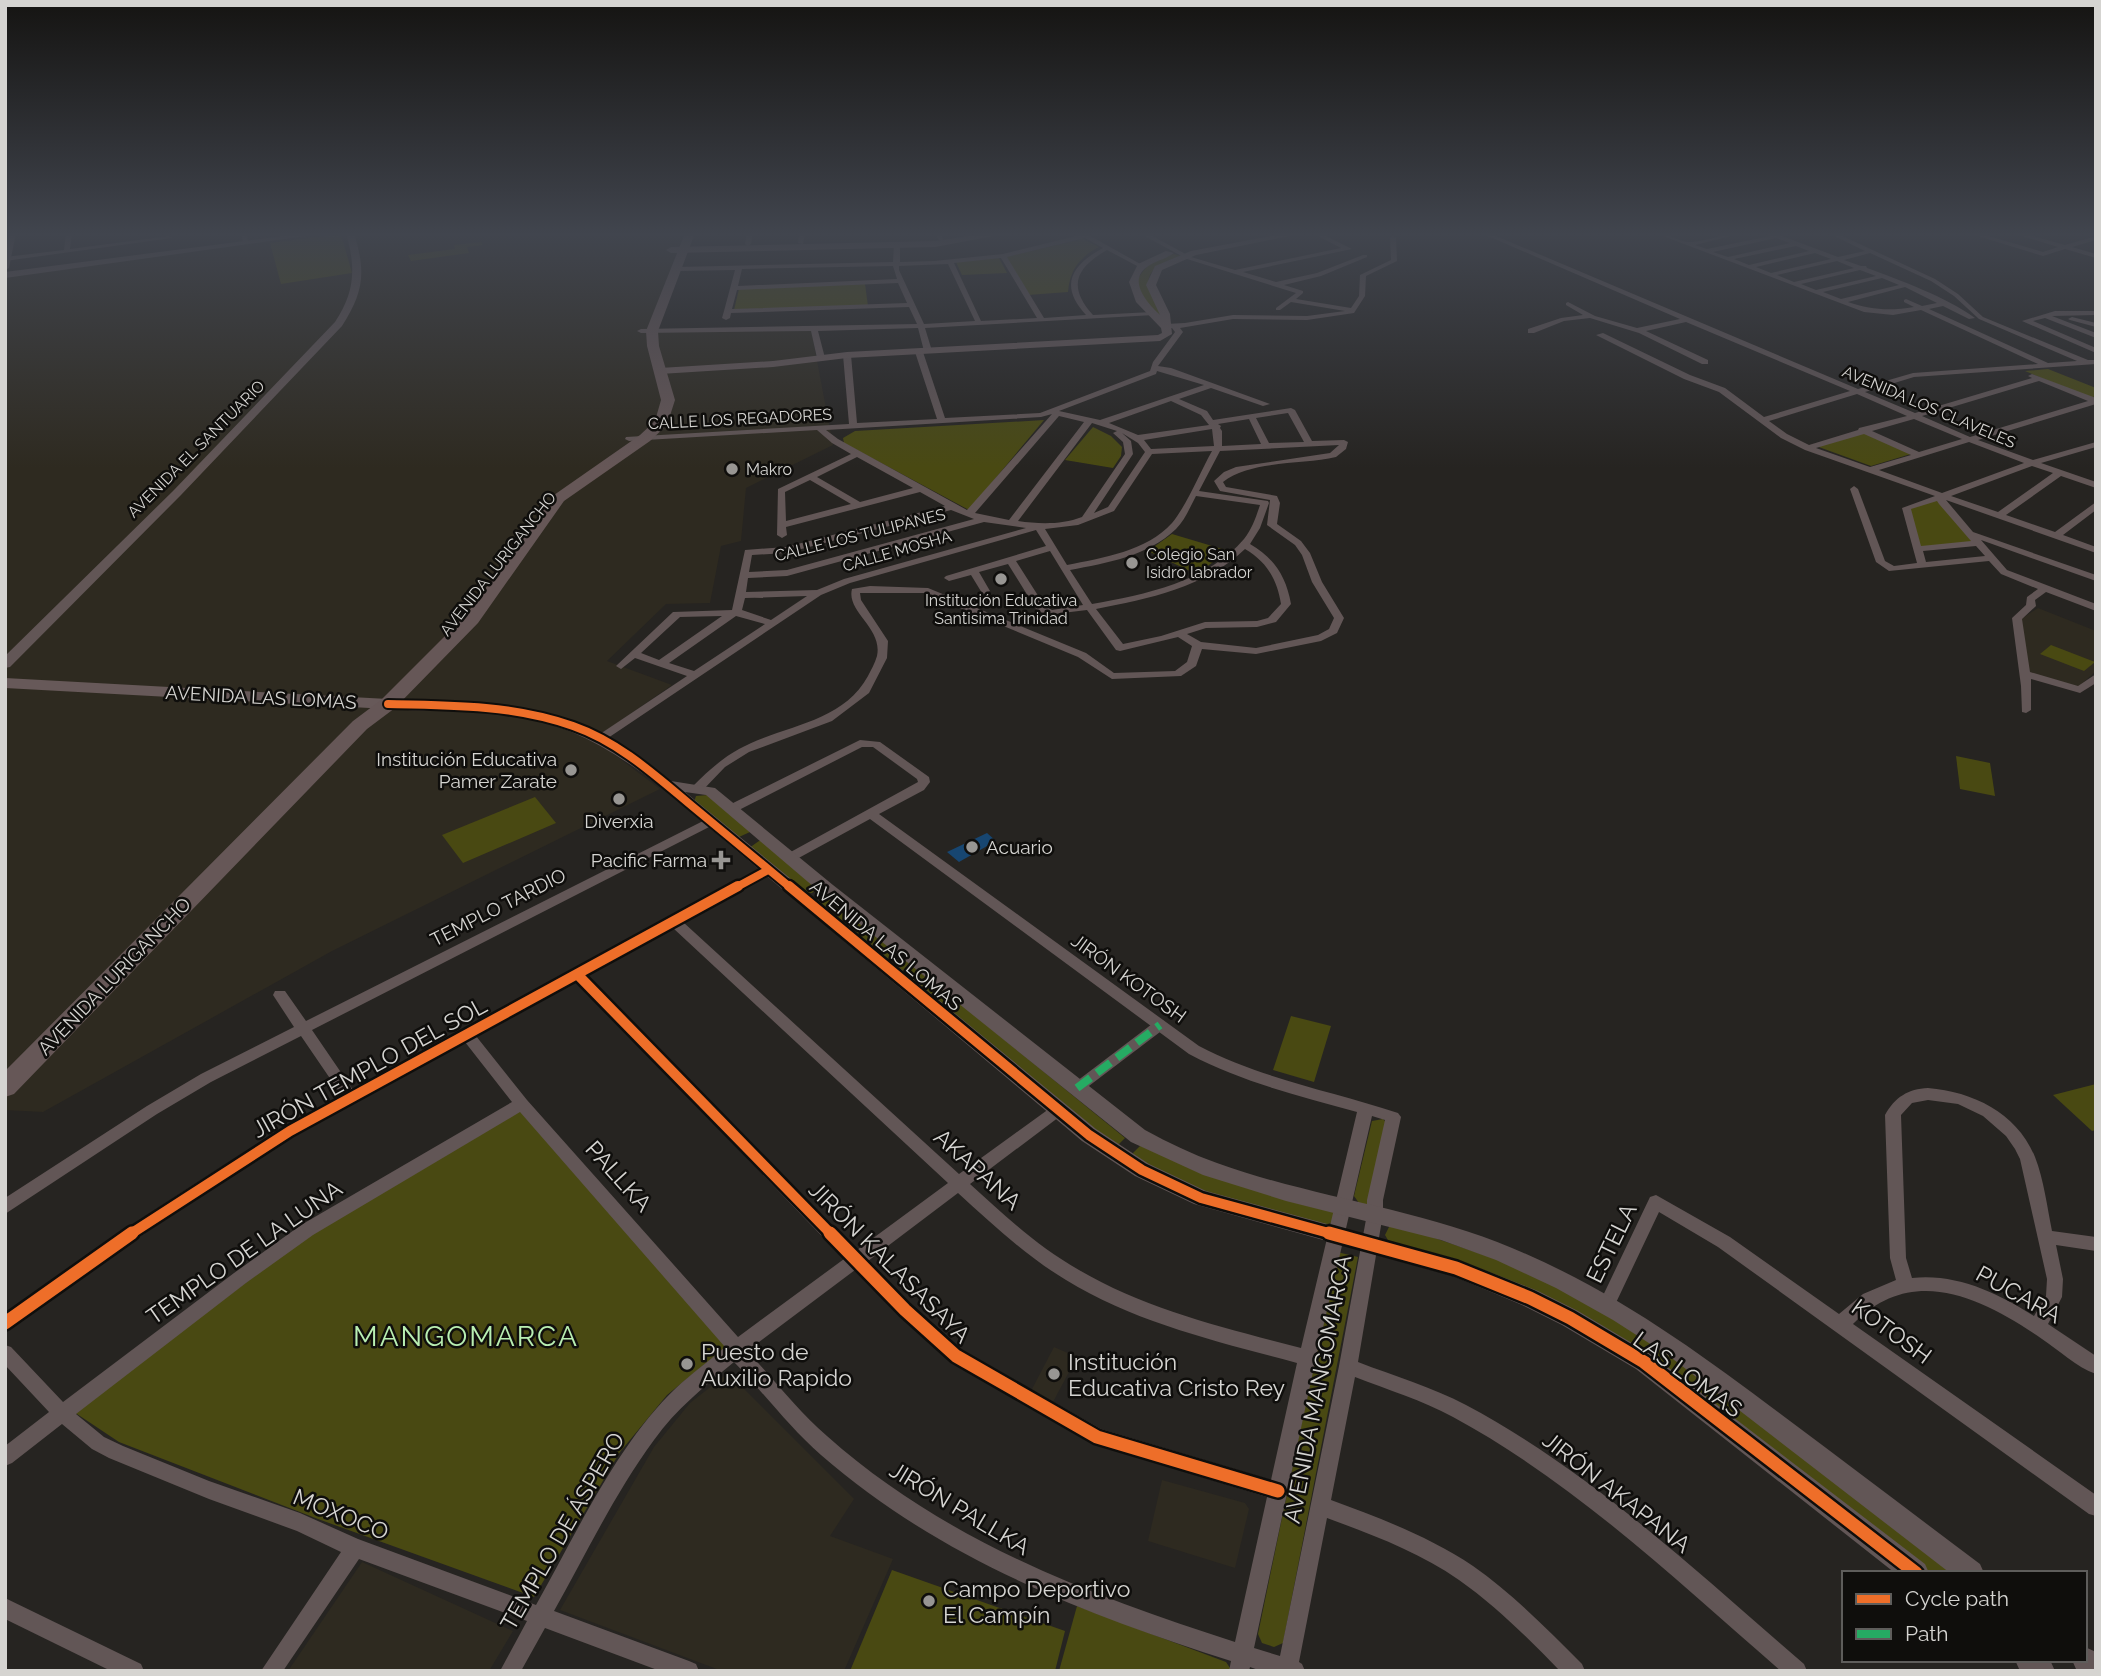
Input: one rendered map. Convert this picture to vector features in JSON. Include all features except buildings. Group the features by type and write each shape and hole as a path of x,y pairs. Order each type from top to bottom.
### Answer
{"main road":[{"name":"AVENIDA LURIGANCHO","path":"517,547 559,498 637,438 650,420 657,404 642,348 654,311"},
{"name":"AVENIDA LURIGANCHO","path":"647,331 658,311"},
{"path":"1149,311 1170,326"},
{"path":"660,370 773,364 847,355 1146,340 1167,334 1170,326 1164,311"},
{"name":"AVENIDA LURIGANCHO","path":"5,1087 378,708 472,619 550,495 662,422 668,407 660,370 647,331"},
{"path":"589,476 673,436"},
{"name":"AVENIDA LAS LOMAS","path":"5,683 378,708"}],"street":[{"name":"AVENIDA EL SANTUARIO","path":"5,664 177,493 339,324 346,311"},
{"path":"722,329 727,311"},
{"path":"914,311 920,326 942,421 1054,412 1153,372 1154,363 1179,332 1170,326"},
{"path":"973,311 979,323"},
{"path":"1036,311 1041,319"},
{"path":"1087,311 1091,317"},
{"path":"1170,326 1232,317 1315,319 1353,311"},
{"path":"1582,311 1638,331 1705,362"},
{"name":"AVENIDA LOS CLAVELES","path":"1669,311 1968,439 2030,464 2096,485"},
{"path":"1868,311 1896,311"},
{"path":"1931,311 2051,366"},
{"path":"1958,311 1971,318"},
{"path":"1973,311 1981,318 2044,346 2092,362"},
{"path":"2055,313 2096,325"},
{"path":"2096,313 2055,313 2026,322 2096,351"},
{"path":"647,331 920,326 1152,314"},
{"path":"1531,331 1563,319 1591,316"},
{"path":"2046,316 2096,336"},
{"path":"1951,321 1981,318"},
{"path":"1638,331 1688,319"},
{"path":"814,327 821,358"},
{"path":"1600,335 1686,377 1715,386 1784,436 1808,448 1940,497 2096,550"},
{"path":"1993,341 2023,337"},
{"path":"2013,350 2044,346"},
{"path":"847,355 853,427"},
{"path":"1763,420 1861,393 1913,375 2092,362"},
{"path":"1154,368 1168,370 1266,404"},
{"path":"2019,369 2094,402"},
{"path":"1808,448 2038,379"},
{"path":"1103,424 1211,385"},
{"path":"1064,568 1106,560 1149,545 1174,526 1218,447 1215,424 1204,412 1173,399"},
{"path":"1870,470 2094,402"},
{"path":"1138,438 1291,410 1309,444"},
{"path":"1054,412 1103,424 1138,438 1149,452"},
{"path":"969,514 1054,412"},
{"path":"1252,416 1266,445"},
{"name":"CALLE LOS REGADORES","path":"637,438 942,421"},
{"path":"1011,524 1090,421"},
{"path":"1085,519 1129,454 1127,441 1103,424"},
{"path":"820,429 835,441 952,507 984,519 1039,527 1085,519 1111,509 1149,452"},
{"path":"1862,430 1917,455"},
{"path":"1149,452 1343,442 1338,453 1242,469 1221,477 1218,481 1223,489 1274,498 1276,503 1272,525 1298,543 1307,555 1317,582 1339,618 1337,628 1330,635 1321,638 1300,640 1274,649 1256,651 1198,645 1179,634"},
{"path":"1922,566 1906,508 2030,464 2096,444"},
{"path":"859,453 781,491 782,530 858,505 921,489"},
{"path":"1999,516 2059,473"},
{"path":"811,477 858,505"},
{"path":"1854,489 1881,562 1892,569 1990,558"},
{"path":"1011,561 1044,611 1128,600 1174,586 1213,567 1241,549 1255,531 1265,503 1193,493"},
{"path":"1940,497 2004,572 2096,608"},
{"path":"2056,536 2096,505"},
{"path":"660,664 736,612 748,552 786,550 952,507"},
{"name":"CALLE LOS TULIPANES","path":"744,575 787,573 984,519"},
{"path":"1039,527 1089,607 1120,648 1205,625 1257,624 1279,615 1286,604 1282,580 1272,563 1244,544"},
{"name":"CALLE MOSHA","path":"601,738 818,593 848,581 1039,527"},
{"path":"1971,533 2096,578"},
{"path":"1917,549 1979,543"},
{"path":"949,578 1051,548"},
{"path":"974,571 985,591"},
{"path":"2026,710 2029,687 2017,640 2017,618 2031,607 2030,599 2045,588"},
{"path":"697,789 721,765 744,750 828,719 865,691 882,658 883,641 856,600 856,591 925,590 1082,655 1112,676 1177,674 1192,664 1198,645"},
{"path":"740,595 818,593"},
{"path":"621,666 677,614 736,612 772,622"},
{"path":"633,654 694,675"},
{"path":"2026,674 2080,690 2096,677"},
{"name":"AVENIDA LAS LOMAS","path":"378,708 490,708 561,722 601,738 666,784 1058,1110 1119,1156 1164,1183 1202,1198 1369,1245"},
{"path":"733,808 860,743 876,744 923,777 924,782 791,857"},
{"name":"AVENIDA LAS LOMAS","path":"666,784 710,791 733,808 827,889 1138,1136 1187,1162 1223,1175 1374,1214"},
{"name":"JIRÓN KOTOSH","path":"870,813 1160,1026 1218,1064 1247,1075 1393,1117"},
{"name":"TEMPLO TARDIO","path":"5,1207 163,1103 303,1027 711,821"},
{"path":"738,844 761,832"},
{"name":"JIRÓN TEMPLO DEL SOL","path":"5,1323 154,1219 289,1131 768,870"},
{"path":"806,902 827,889"},
{"name":"AKAPANA","path":"674,921 1044,1257 1093,1286 1195,1327 1307,1358"},
{"name":"JIRÓN KALASASAYA","path":"578,975 858,1258 905,1310 956,1356 1014,1392 1097,1437 1278,1491"},
{"path":"280,995 351,1098"},
{"path":"1077,1088 1160,1026"},
{"name":"PALLKA","path":"467,1034 523,1104 735,1349"},
{"path":"1906,1286 1898,1258 1893,1115 1898,1105 1920,1094 1957,1096 1975,1104 2009,1128 2022,1143 2028,1159 2054,1279 2054,1297 2037,1327"},
{"name":"TEMPLO DE LA LUNA","path":"5,1457 307,1230 523,1104"},
{"name":"AVENIDA MANGOMARCA","path":"1241,1663 1307,1358 1366,1108"},
{"name":"TEMPLO DE ÁSPERO","path":"510,1671 616,1481 648,1433 681,1395 735,1349 1058,1110"},
{"name":"AVENIDA MANGOMARCA","path":"1290,1670 1348,1366 1375,1200 1393,1117"},
{"path":"1119,1156 1138,1136"},
{"name":"ESTELA","path":"1607,1304 1656,1202"},
{"name":"KOTOSH","path":"1656,1202 1724,1242 2096,1507"},
{"name":"LAS LOMAS","path":"1374,1214 1480,1244 1563,1280 1607,1304 1718,1379 1968,1571"},
{"path":"2046,1237 2096,1244"},
{"name":"LAS LOMAS","path":"1369,1245 1418,1256 1493,1282 1570,1318 1606,1339 1654,1370 1913,1571"},
{"name":"PUCARA","path":"1842,1324 1866,1301 1906,1286 1952,1284 1972,1290 2037,1327 2096,1366"},
{"name":"JIRÓN PALLKA","path":"735,1349 791,1414 855,1471 922,1519 1018,1574 1241,1663"},
{"name":"MOXOCO","path":"5,1353 62,1413 98,1443 116,1452 300,1523 355,1548 689,1671"},
{"name":"JIRÓN AKAPANA","path":"1348,1366 1458,1411 1538,1457 1580,1488 1797,1671"},
{"path":"1321,1506 1399,1536 1467,1574 1532,1629 1575,1671"},
{"path":"271,1671 355,1548"},
{"path":"5,1608 134,1671"},
{"path":"1241,1663 1290,1670"}],"shaded area":[{"path":"5,311 655,311 648,331 811,329 833,445 746,488 741,541 721,546 710,603 666,604 607,661 672,685 594,739 660,789 332,951 43,1112 5,1110"},
{"path":"1153,311 1161,311 1165,321"},
{"path":"2048,369 2096,388 2096,396 2090,398 2025,371"},
{"path":"1044,420 969,510 844,443 843,438 855,431"},
{"path":"1093,427 1111,436 1122,447 1121,456 1113,468 1065,460"},
{"path":"1863,432 1911,454 1871,466 1816,446"},
{"path":"1935,500 1974,543 1920,547 1909,509"},
{"path":"1172,534 1229,551 1196,574 1148,551"},
{"path":"2038,608 2096,631 2096,671 2077,688 2029,674 2021,619"},
{"path":"2051,645 2095,662 2084,671 2040,654"},
{"path":"1956,756 1990,763 1995,796 1960,789"},
{"path":"708,795 750,829 750,832 739,837 694,802 696,796"},
{"path":"535,797 556,823 463,863 442,835"},
{"path":"759,841 764,841 817,888 812,893 803,893 749,848"},
{"path":"828,896 1125,1138 1118,1145 1110,1145 818,905 819,900"},
{"path":"1291,1016 1331,1026 1314,1082 1273,1070"},
{"path":"2096,1084 2096,1130 2092,1131 2053,1095"},
{"path":"519,1110 727,1346 667,1395 620,1452 534,1597 318,1519 119,1442 74,1412 325,1223"},
{"path":"1383,1119 1392,1129 1370,1207 1359,1203 1354,1196 1372,1121"},
{"path":"1140,1146 1150,1147 1333,1212 1333,1222 1325,1225 1219,1197 1135,1160 1133,1153"},
{"path":"1397,1225 1519,1267 1637,1329 1955,1571 1923,1571 1655,1364 1389,1242 1385,1235 1389,1227"},
{"path":"1337,1252 1358,1257 1283,1643 1274,1647 1262,1643 1258,1634"},
{"name":"Institución Educativa Cristo Rey","path":"1054,1347 1077,1357 1053,1402 1031,1391"},
{"path":"728,1373 854,1499 830,1536 893,1559 844,1671 722,1671 560,1610 654,1447 690,1403"},
{"path":"1162,1480 1245,1503 1249,1509 1235,1568 1148,1541"},
{"path":"362,1562 513,1631 489,1671 288,1671"},
{"name":"Campo Deportivo El Campín","path":"892,1570 1065,1631 1055,1671 850,1671"},
{"path":"1077,1606 1226,1662 1232,1671 1059,1671"}],"water":[{"name":"Acuario","path":"987,833 996,841 959,862 947,852"}],"marked path":[{"path":"1077,1088 1160,1025"}],"cycle path":[{"path":"388,704 469,706 523,713 550,718 609,743 666,784 1089,1135 1142,1170 1201,1198 1456,1268 1530,1298 1570,1318 1644,1362 1913,1571"},
{"path":"5,1323 142,1226 290,1131 768,870"},
{"path":"578,975 905,1310 956,1356 1097,1437 1278,1491"}],"place":[{"name":"Makro","path":"732,469"},
{"name":"Colegio San Isidro labrador","path":"1132,563"},
{"name":"Institución Educativa Santisima Trinidad","path":"1001,579"},
{"name":"Institución Educativa Pamer Zarate","path":"571,770"},
{"name":"Diverxia","path":"619,799"},
{"name":"Acuario","path":"972,847"},
{"name":"Pacific Farma","path":"721,860"},
{"name":"Puesto de Auxilio Rapido","path":"687,1364"},
{"name":"Institución Educativa Cristo Rey","path":"1054,1374"},
{"name":"Campo Deportivo El Campín","path":"929,1601"}],"district":[{"name":"MANGOMARCA","path":"466,1336"}]}
